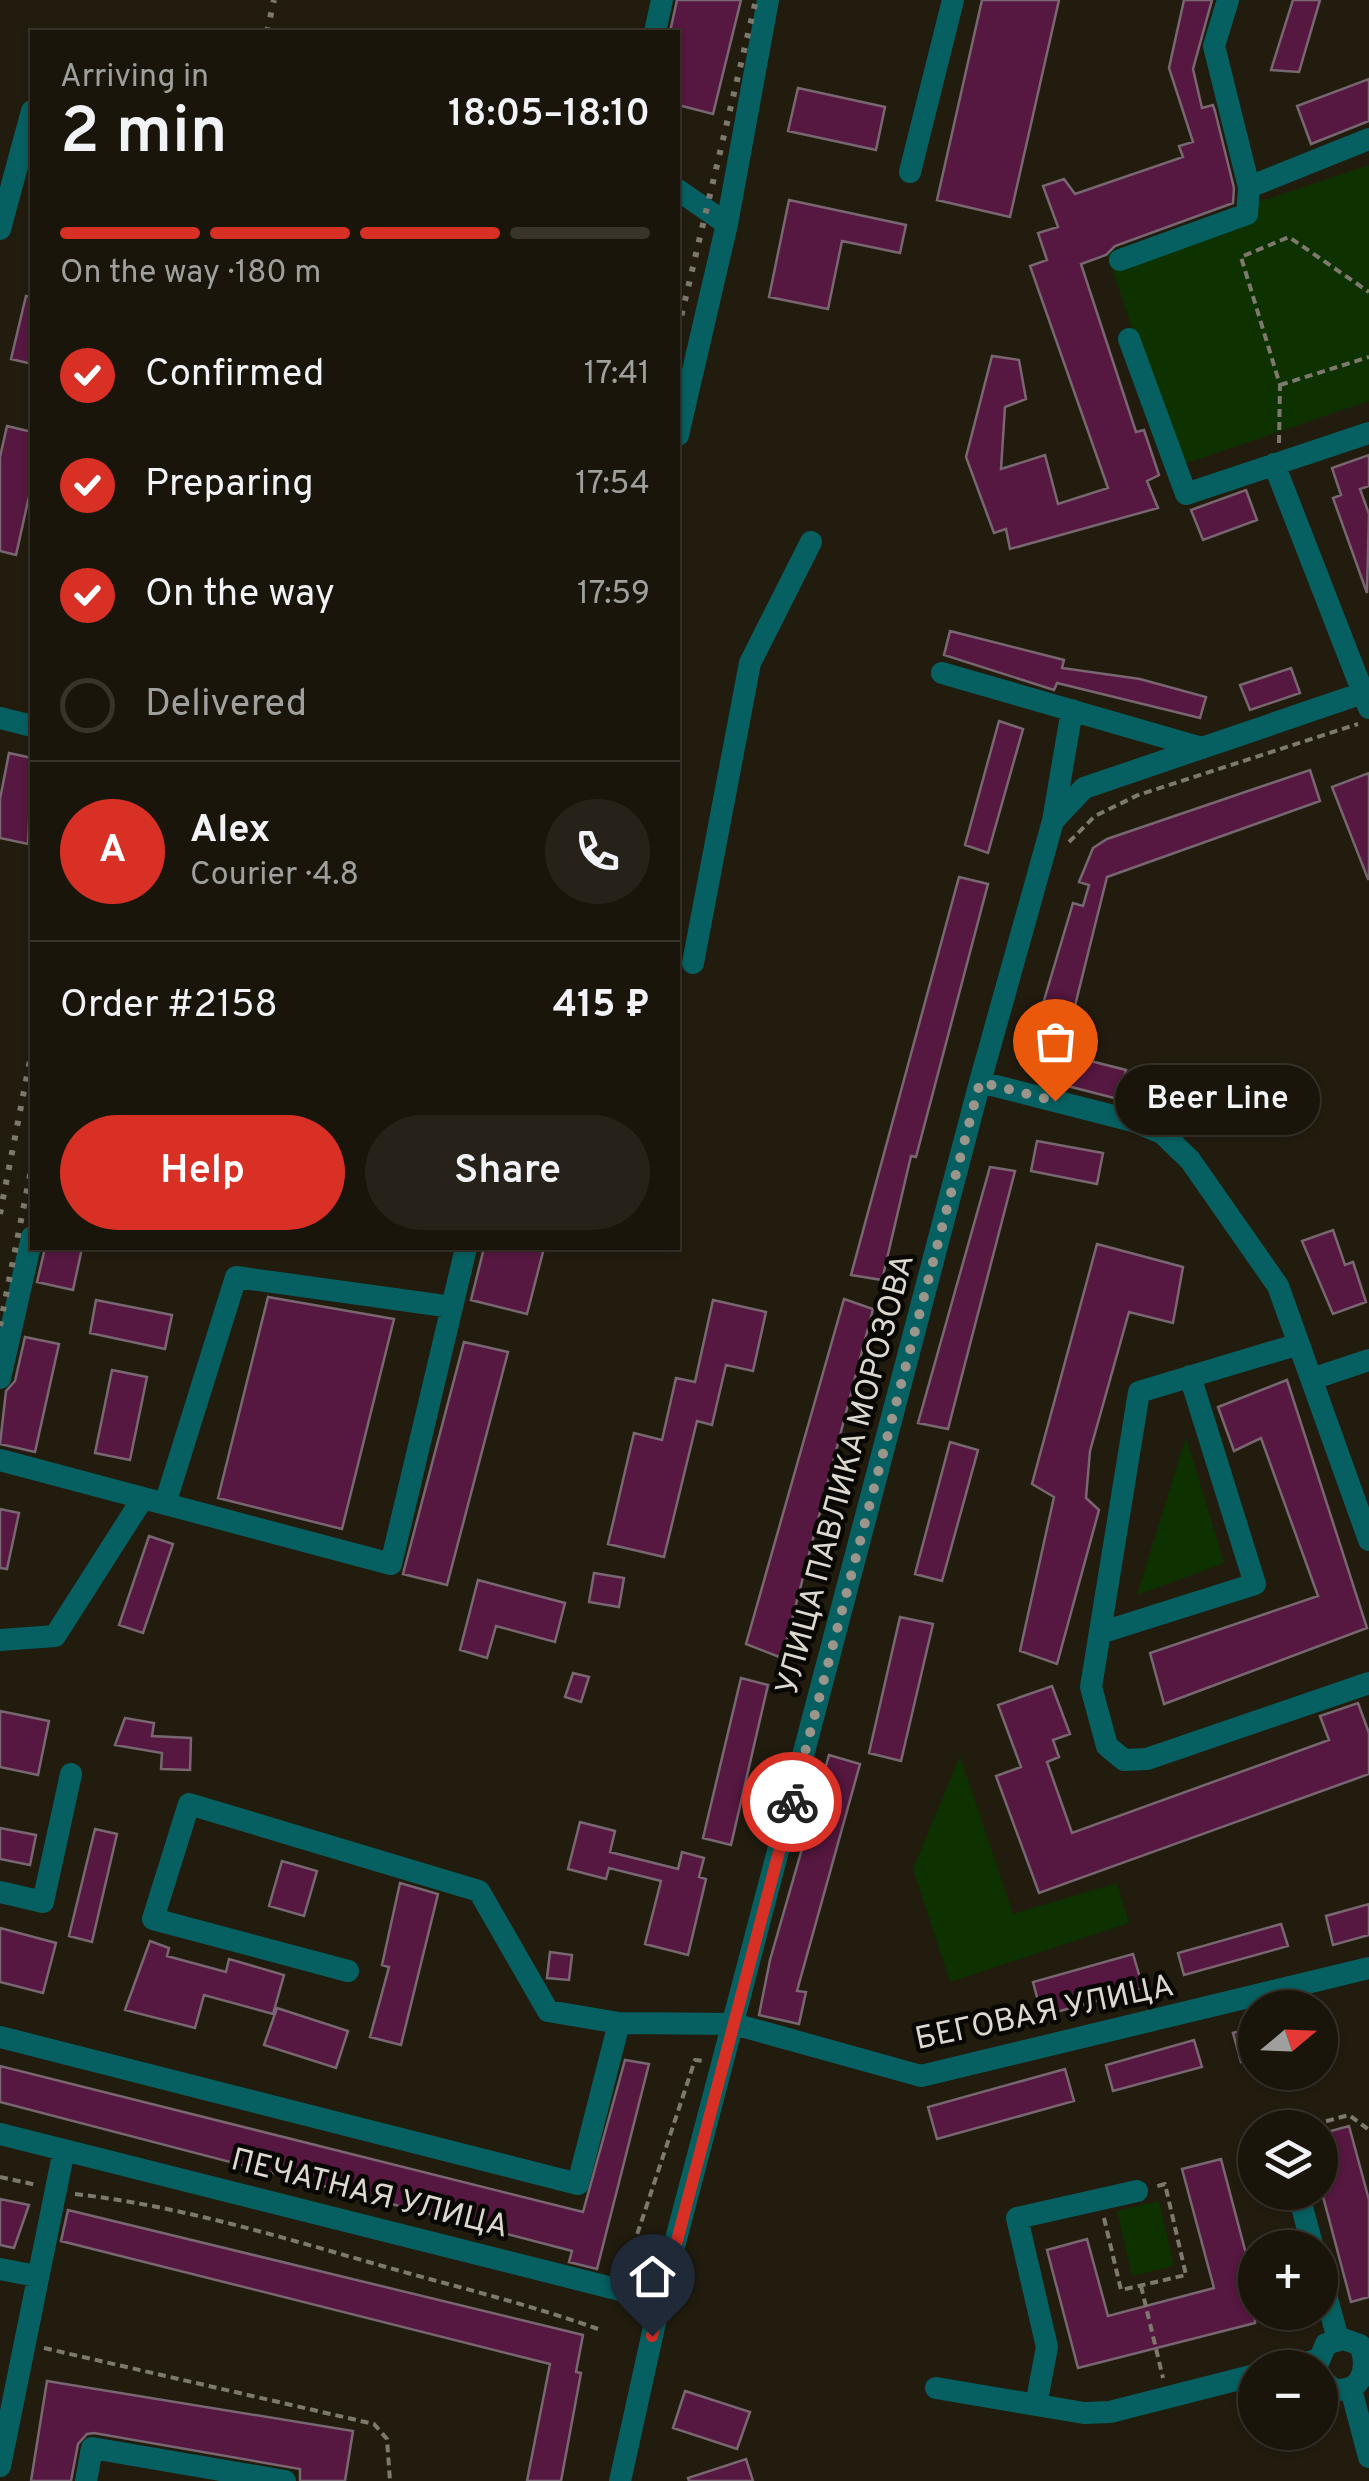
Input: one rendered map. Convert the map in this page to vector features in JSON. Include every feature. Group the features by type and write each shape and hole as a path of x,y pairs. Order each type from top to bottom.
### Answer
{"street":[{"path":"655,30 662,0"},
{"path":"680,426 727,224 768,0"},
{"path":"910,172 953,0"},
{"path":"1120,260 1248,214 1249,187 1214,46 1228,0"},
{"path":"0,230 30,118"},
{"path":"1249,187 1369,139"},
{"path":"680,191 727,224"},
{"path":"1129,339 1186,494 1369,434"},
{"path":"1053,821 1084,788 1367,697 1276,464"},
{"path":"693,963 750,663 811,542"},
{"path":"942,673 1202,748"},
{"name":"УЛИЦА ПАВЛИКА МОРОЗОВА","path":"620,2481 660,2300 980,1082 1053,821 1072,710"},
{"path":"0,718 30,726"},
{"path":"980,1082 1133,1121 1171,1140 1270,1273 1369,1540"},
{"path":"0,1378 30,1246"},
{"path":"0,1460 391,1564 466,1250"},
{"path":"0,1640 55,1636 154,1501 236,1277 452,1307"},
{"path":"1299,1344 1138,1392 1091,1688 1107,1746 1124,1760 1147,1759 1369,1684"},
{"path":"1312,1379 1369,1360"},
{"path":"1100,1632 1255,1584 1190,1376"},
{"path":"0,1892 43,1902 71,1774"},
{"name":"БЕГОВАЯ УЛИЦА","path":"348,1971 153,1919 189,1804 479,1891 548,2011 619,2023 734,2024 921,2076 1369,1968"},
{"path":"0,2037 578,2184 619,2023"},
{"name":"ПЕЧАТНАЯ УЛИЦА","path":"0,2134 660,2300"},
{"path":"0,2466 64,2150"},
{"path":"1036,2405 1047,2348 1016,2218 1137,2191"},
{"path":"0,2269 36,2276"},
{"path":"1336,2330 1338,2339"},
{"path":"1324,2350 1326,2344 1338,2339 1360,2345 1368,2358 1365,2378 1351,2389 1338,2389"},
{"path":"936,2388 1084,2414 1110,2412 1238,2379"},
{"path":"1351,2389 1369,2457"},
{"path":"86,2481 92,2448 285,2481"}],"path":[{"path":"1276,464 1280,385 1242,257 1290,237 1369,292"},
{"path":"1280,385 1369,356"},
{"path":"1095,816 1138,795 1369,720"},
{"path":"620,2287 694,2060 723,2063"},
{"path":"1338,2118 1349,2115 1369,2130"},
{"path":"1100,2198 1121,2290 1186,2275 1165,2184 1137,2191"},
{"path":"76,2194 136,2201 326,2250 598,2329"},
{"path":"1140,2286 1168,2397"},
{"path":"24,2343 374,2424 387,2439 390,2481"}],"green space":[{"path":"1369,165 1369,401 1178,466 1107,253"},
{"path":"1186,1437 1224,1563 1137,1595"},
{"path":"960,1756 1013,1914 1117,1883 1129,1923 950,1982 913,1869"},
{"path":"1159,2201 1174,2266 1132,2276 1117,2211"}],"building":[{"path":"677,0 741,0 713,114 680,106 680,30 670,30"},
{"path":"982,0 1059,0 1010,217 937,200"},
{"path":"1184,0 1212,0 1193,69 1202,108 1213,105 1215,111 1234,188 1233,203 1115,246 1106,255 1081,264 1136,432 1144,430 1159,475 1147,481 1158,508 1010,549 1006,529 994,533 966,457 992,356 1019,360 1026,399 1005,407 1001,469 1045,455 1058,504 1108,488 1030,266 1047,260 1038,233 1058,227 1043,186 1064,179 1075,194 1183,157 1179,146 1193,142 1169,68"},
{"path":"1293,0 1320,0 1299,72 1271,70"},
{"path":"1369,79 1369,121 1311,144 1297,106"},
{"path":"798,88 885,107 876,150 788,131"},
{"path":"789,200 906,225 900,253 842,241 828,309 769,297"},
{"path":"26,296 30,297 30,364 11,359"},
{"path":"7,426 30,432 30,492 16,555 0,551 0,457"},
{"path":"1369,455 1369,486 1360,489 1369,514 1367,593 1333,498 1341,495 1332,468"},
{"path":"1246,490 1257,520 1203,540 1191,510"},
{"path":"950,631 1064,660 1062,668 1140,679 1206,697 1200,718 1057,683 1054,690 944,655"},
{"path":"1291,668 1300,693 1250,710 1240,685"},
{"path":"999,721 1023,729 988,853 965,845"},
{"path":"9,753 30,758 28,844 0,838 0,799"},
{"path":"1310,770 1320,801 1107,877 1064,1050 1031,1044 1073,903 1083,906 1089,885 1079,882 1093,848 1107,839"},
{"path":"1369,773 1369,879 1368,879 1332,787"},
{"path":"959,877 988,884 916,1157 911,1156 882,1280 851,1275"},
{"path":"1059,1053 1126,1070 1118,1099 1052,1082"},
{"path":"1037,1141 1103,1153 1097,1184 1031,1171"},
{"path":"990,1167 1015,1171 948,1429 918,1423"},
{"path":"1333,1230 1345,1265 1353,1262 1366,1302 1333,1314 1302,1241"},
{"path":"1097,1244 1183,1267 1173,1323 1129,1312 1090,1451 1086,1498 1099,1510 1057,1664 1020,1651 1054,1497 1032,1484"},
{"path":"45,1250 82,1250 73,1290 37,1282"},
{"path":"484,1250 543,1250 527,1314 471,1300"},
{"path":"268,1297 394,1319 342,1529 218,1498"},
{"path":"844,1299 873,1309 782,1658 746,1644"},
{"path":"96,1300 172,1315 165,1349 90,1333"},
{"path":"713,1300 766,1312 753,1371 726,1365 712,1425 697,1421 664,1557 608,1544 634,1433 662,1440 676,1378 695,1382"},
{"path":"25,1337 59,1344 35,1452 0,1444 6,1391 15,1381"},
{"path":"464,1342 508,1352 447,1585 403,1574"},
{"path":"112,1370 147,1377 130,1460 95,1453"},
{"path":"1287,1380 1367,1628 1164,1704 1150,1653 1318,1596 1261,1438 1234,1451 1218,1407"},
{"path":"950,1442 978,1450 942,1581 915,1574"},
{"path":"0,1509 19,1513 7,1569 0,1568"},
{"path":"149,1536 173,1544 143,1633 119,1625"},
{"path":"594,1573 624,1578 619,1607 589,1602"},
{"path":"478,1580 565,1603 555,1642 496,1626 487,1658 460,1650"},
{"path":"900,1617 933,1624 901,1761 869,1753"},
{"path":"573,1673 589,1677 581,1702 565,1697"},
{"path":"741,1678 768,1685 731,1845 703,1838"},
{"path":"1052,1686 1070,1734 1053,1740 1059,1757 1047,1762 1072,1833 1329,1740 1320,1716 1358,1703 1369,1733 1369,1774 1039,1893 996,1776 1021,1767 998,1705"},
{"path":"0,1711 49,1721 38,1775 0,1767"},
{"path":"125,1718 154,1723 152,1736 191,1738 190,1770 161,1769 162,1753 115,1745"},
{"path":"829,1755 860,1764 797,1991 806,1992 799,2024 759,2015 770,1960"},
{"path":"580,1822 615,1831 610,1852 678,1869 682,1852 704,1858 699,1877 706,1879 688,1955 645,1944 661,1881 609,1868 606,1879 568,1869"},
{"path":"0,1828 36,1835 30,1865 0,1859"},
{"path":"95,1829 117,1834 92,1942 69,1936"},
{"path":"282,1861 317,1871 304,1916 269,1906"},
{"path":"400,1883 438,1894 401,2045 370,2037 389,1967 382,1965"},
{"path":"1369,1904 1369,1935 1333,1945 1326,1916"},
{"path":"1281,1924 1288,1946 1184,1975 1178,1953"},
{"path":"0,1928 56,1943 43,1993 0,1982"},
{"path":"150,1941 169,1948 167,1956 226,1972 229,1959 284,1975 273,2014 204,1995 195,2028 125,2010"},
{"path":"550,1952 572,1955 569,1980 547,1978"},
{"path":"1133,1954 1143,1988 1042,2016 1033,1982"},
{"path":"277,2008 348,2031 336,2068 264,2045"},
{"path":"1194,2040 1202,2067 1113,2091 1106,2065"},
{"path":"625,2060 649,2064 597,2269 569,2262 572,2251 0,2102 0,2066 583,2212"},
{"path":"1065,2069 1074,2101 937,2139 928,2107"},
{"path":"1349,2126 1369,2200 1369,2297 1351,2302 1338,2253 1338,2230 1332,2230 1327,2210 1338,2210 1338,2129"},
{"path":"1221,2159 1240,2230 1238,2327 1078,2368 1047,2250 1087,2239 1108,2316 1214,2288 1182,2169"},
{"path":"0,2199 29,2205 14,2248 0,2245"},
{"path":"68,2210 583,2335 576,2372 581,2373 561,2481 527,2481 550,2364 61,2241"},
{"path":"47,2381 353,2431 345,2481 300,2481 300,2469 94,2433 87,2434 78,2444 71,2481 31,2481"},
{"path":"685,2391 750,2412 737,2449 673,2428"},
{"path":"746,2459 753,2481 689,2481 688,2478"}],"railway":[{"path":"267,30 274,0"},
{"path":"680,322 756,0"},
{"path":"0,1214 30,1060"},
{"path":"0,1326 30,1175"}],"way so far":[{"path":"792,1802 980,1082 1055,1101"}],"place":[{"name":"Beer Line","path":"1055,1101"}],"route":[{"path":"652,2336 792,1802"}]}
